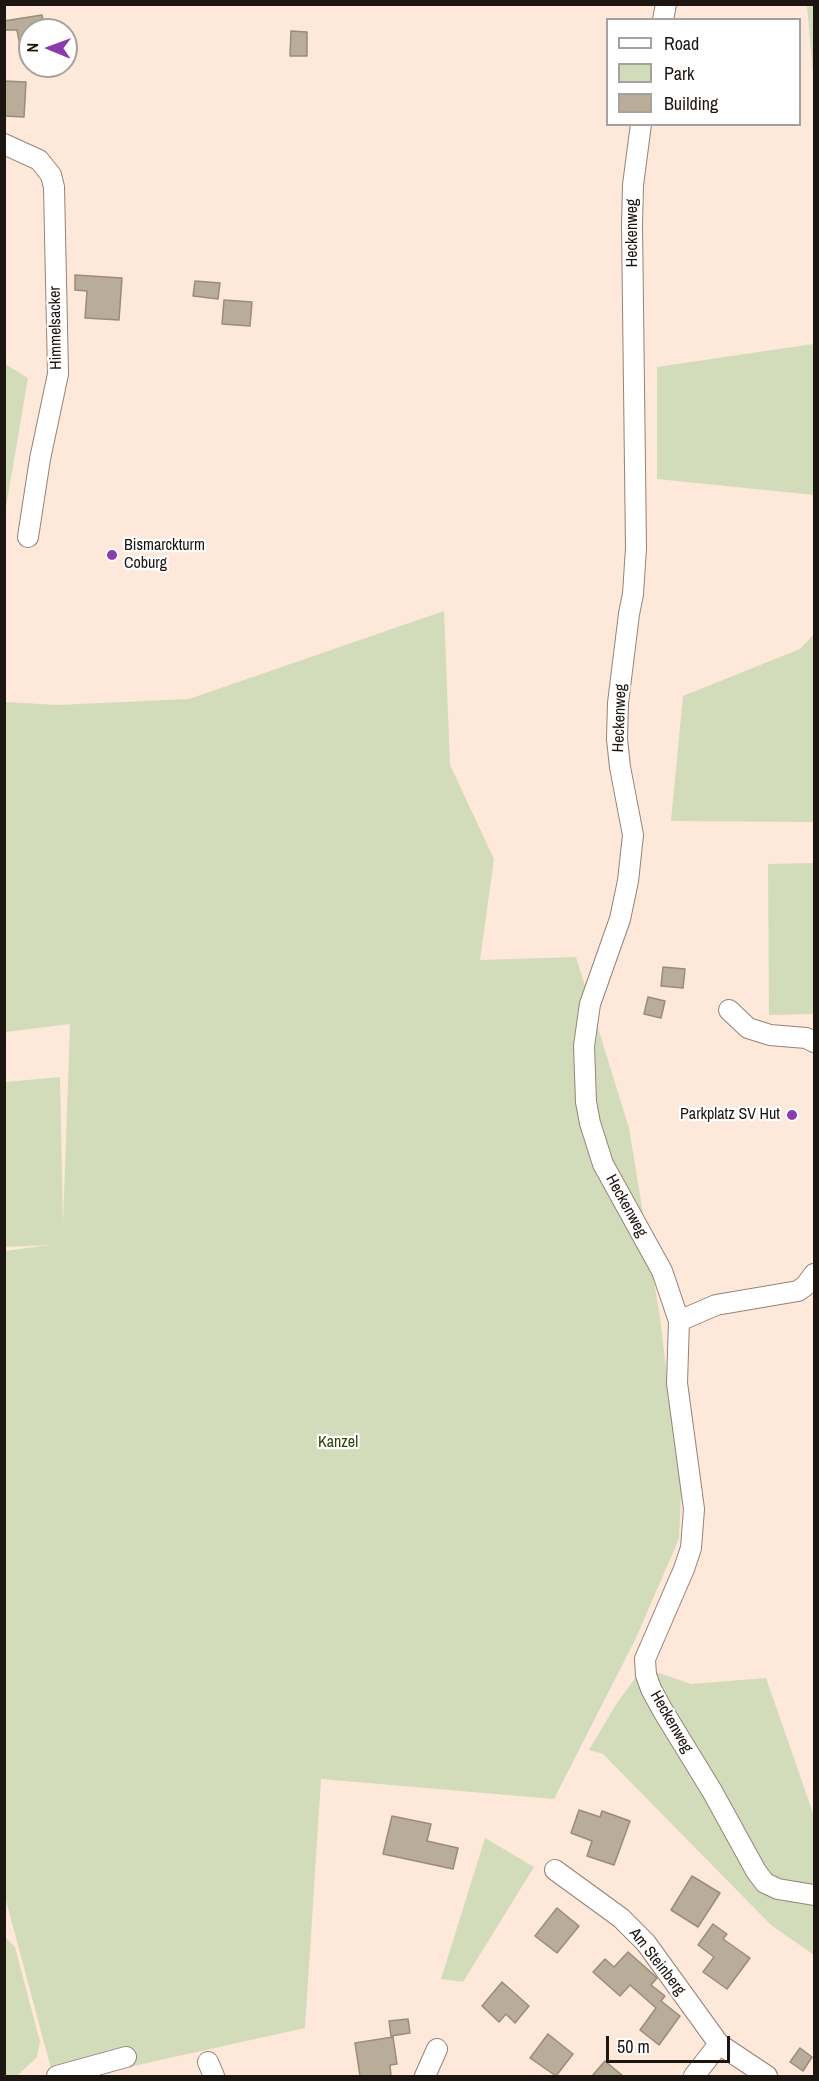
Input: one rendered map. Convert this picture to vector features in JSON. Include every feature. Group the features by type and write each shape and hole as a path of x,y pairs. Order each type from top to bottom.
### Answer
{"street":[{"name":"Heckenweg","path":"641,126 633,185 632,225 636,548 633,594 618,703 617,739 633,835 622,910 590,1004 584,1046 586,1102 603,1164 662,1271 679,1321 677,1383 694,1509 691,1548 645,1659 646,1675 663,1711 712,1791 756,1872 765,1883 778,1889 814,1895"},
{"name":"Himmelsacker","path":"4,144 39,160 51,174 54,187 58,374 40,459 28,537"},
{"path":"729,1010 748,1028 770,1035 806,1038 814,1042"},
{"path":"679,1321 716,1305 798,1291 814,1274"},
{"name":"Am Steinberg","path":"555,1870 621,1918 646,1943 719,2044 767,2076"},
{"path":"694,2076 719,2044"},
{"path":"425,2076 437,2049"},
{"path":"57,2076 126,2057"}],"green space":[{"path":"807,5 814,5 814,87"},
{"path":"814,323 814,495 657,479 657,367 813,344"},
{"path":"5,364 28,378 5,513"},
{"name":"Kanzel","path":"444,611 450,765 494,859 480,960 576,957 629,1128 660,1318 681,1493 679,1539 635,1640 554,1799 321,1779 305,2028 88,2076 53,2076 4,1893 5,1251 50,1245 5,1247 5,1082 60,1077 63,1225 70,1024 5,1032 5,702 58,705 189,699"},
{"path":"814,634 814,822 671,821 683,696 800,649"},
{"path":"814,863 814,1014 769,1015 768,864"},
{"path":"645,1664 756,1871 814,1895 814,1955 771,1925 603,1754 589,1750 615,1706"},
{"path":"656,1672 691,1684 766,1678 814,1816 814,1887 778,1878 766,1871 667,1705"},
{"path":"485,1838 534,1867 463,1982 441,1979"},
{"path":"5,1937 15,1947 40,2042 37,2057 17,2076 5,2076"}],"building":[{"path":"42,15 43,18 23,18"},
{"path":"18,19 18,35 17,30 4,30 4,21"},
{"path":"291,31 307,32 307,56 290,56"},
{"path":"4,81 26,82 24,117 4,116"},
{"path":"75,275 122,278 119,320 85,318 87,291 75,290"},
{"path":"195,281 220,283 218,299 193,296"},
{"path":"224,300 252,302 250,326 222,324"},
{"path":"663,967 685,969 683,988 661,986"},
{"path":"648,997 665,1001 661,1018 644,1014"},
{"path":"579,1810 600,1817 602,1811 630,1821 614,1865 587,1856 592,1841 571,1833"},
{"path":"392,1816 431,1824 427,1841 458,1848 453,1869 383,1854"},
{"path":"692,1876 720,1893 698,1927 671,1910"},
{"path":"557,1908 579,1926 557,1953 535,1936"},
{"path":"713,1924 727,1934 723,1939 750,1958 727,1989 703,1972 714,1957 698,1945"},
{"path":"628,1952 657,1978 651,1985 665,1996 661,2001 680,2016 659,2045 640,2030 656,2008 630,1985 620,1996 593,1972 605,1959 614,1967"},
{"path":"502,1982 529,2006 515,2023 506,2014 499,2022 482,2006"},
{"path":"408,2019 410,2033 391,2036 389,2021"},
{"path":"548,2034 573,2054 556,2076 530,2058"},
{"path":"393,2037 397,2064 390,2065 391,2076 360,2076 355,2043"},
{"path":"800,2048 812,2057 803,2071 790,2062"},
{"path":"605,2061 623,2076 592,2076"}],"place":[{"name":"Bismarckturm Coburg","path":"112,555"},
{"name":"Parkplatz SV Hut","path":"792,1115"}]}
